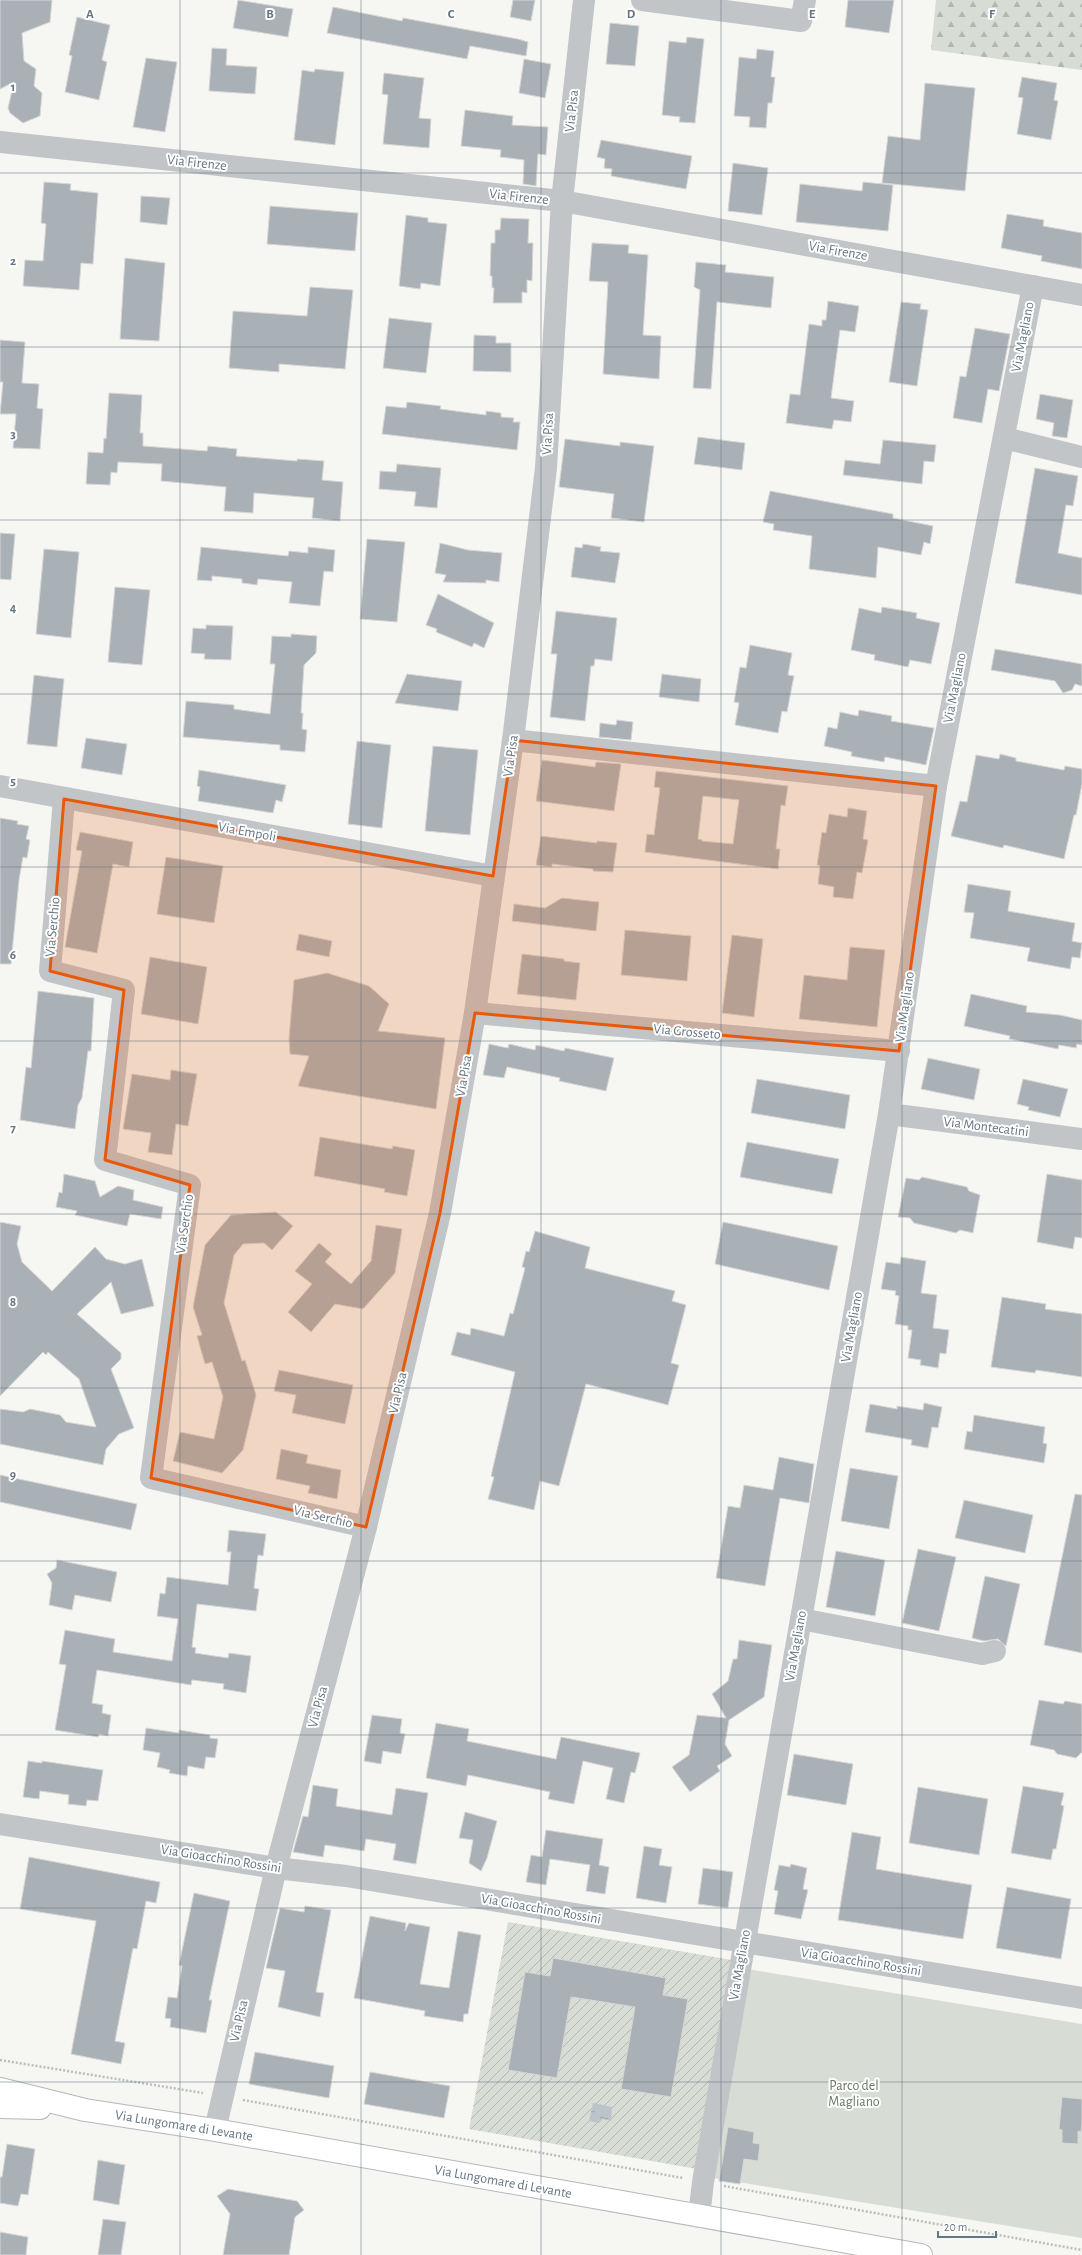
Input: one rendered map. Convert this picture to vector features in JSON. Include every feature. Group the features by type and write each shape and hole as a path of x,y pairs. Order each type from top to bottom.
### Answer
{"main road":[{"name":"Via Lungomare di Levante","path":"0,2089 85,2110 215,2130 921,2255"},
{"name":"Via Lungomare di Levante","path":"0,2107 85,2110"}],"street":[{"name":"Via Pisa","path":"215,2130 276,1868 366,1527 440,1213 475,1013 513,740 546,468 562,201 584,0"},
{"path":"642,0 802,21 805,0"},
{"name":"Via Firenze","path":"0,142 562,201 1033,286"},
{"name":"Via Magliano","path":"698,2216 744,1943 889,1114 936,786 1033,286 1082,295"},
{"path":"1004,438 1082,457"},
{"path":"513,740 936,786"},
{"name":"Via Empoli","path":"0,786 64,799 493,876"},
{"name":"Via Serchio","path":"64,799 50,971 124,990 105,1160 190,1185 152,1478 366,1527"},
{"name":"Via Grosseto","path":"475,1013 899,1051"},
{"name":"Via Montecatini","path":"889,1114 1082,1139"},
{"path":"801,1619 982,1654 995,1650"},
{"name":"Via Gioacchino Rossini","path":"0,1824 276,1868 346,1876 1082,1998"}],"path":[{"path":"0,2060 222,2096 1082,2250"}],"highlighted area":[{"path":"513,740 936,786 899,1051 475,1013 440,1213 366,1527 151,1478 190,1185 105,1160 124,990 50,971 64,799 493,876"}],"green space":[{"path":"936,0 1082,0 1082,70 931,50"},
{"path":"508,1922 732,1960 697,2169 469,2129"},
{"name":"Parco del Magliano","path":"747,1969 1082,2024 1082,2238 707,2177"}],"water":[{"path":"593,2103 612,2107 611,2121 603,2119 599,2123 589,2121"}],"building":[{"path":"0,0 52,0 50,22 22,33 24,61 36,69 34,86 42,93 40,116 23,123 10,113 8,108 14,82 0,89"},
{"path":"238,0 293,9 288,37 233,28"},
{"path":"513,0 535,0 531,21 510,17"},
{"path":"848,0 894,0 889,33 845,27"},
{"path":"333,7 402,21 403,18 518,39 528,42 526,56 470,46 467,59 327,33"},
{"path":"77,17 110,25 102,60 107,62 99,100 65,92 72,56 69,55"},
{"path":"610,23 639,26 635,66 606,64"},
{"path":"687,37 704,39 695,123 679,122 680,117 662,115 669,41 686,43"},
{"path":"212,48 227,49 226,65 257,67 255,94 209,91"},
{"path":"757,49 774,51 771,77 775,77 772,103 768,103 766,128 749,127 750,117 734,116 739,57 756,59"},
{"path":"146,58 177,62 165,132 133,127"},
{"path":"524,59 551,64 545,98 519,93"},
{"path":"315,69 344,72 335,145 294,140 302,70 314,72"},
{"path":"384,73 424,78 419,118 431,119 429,148 383,144 388,95 382,94"},
{"path":"1022,77 1057,83 1054,100 1058,101 1051,140 1017,134 1023,98 1018,97"},
{"path":"925,83 975,88 965,191 882,183 888,136 920,140"},
{"path":"465,110 513,116 512,125 548,127 546,155 538,154 536,186 523,184 524,160 500,157 501,150 461,146"},
{"path":"601,140 692,156 686,189 611,176 612,169 604,168 605,159 597,157"},
{"path":"733,163 768,168 762,215 728,211"},
{"path":"44,182 71,184 70,190 98,193 93,264 81,263 79,290 23,286 25,260 43,261 46,224 41,223"},
{"path":"863,182 893,185 888,231 796,222 800,184 862,191"},
{"path":"141,196 170,198 167,225 140,222"},
{"path":"270,206 358,213 355,251 267,244"},
{"path":"1007,214 1044,220 1043,226 1082,233 1082,269 1041,261 1042,256 1001,248"},
{"path":"406,215 428,218 428,222 447,224 440,286 421,283 420,289 399,286"},
{"path":"501,218 529,219 528,243 533,243 532,281 527,280 527,293 522,292 522,303 493,303 494,288 492,288 492,276 490,276 491,243 495,243 495,230 500,230"},
{"path":"592,243 629,245 628,253 648,255 643,335 661,336 659,379 603,374 608,282 589,281"},
{"path":"125,258 165,263 159,341 120,339"},
{"path":"696,262 726,265 725,272 774,277 771,308 717,302 711,389 693,388 700,290 694,287"},
{"path":"310,287 353,290 345,369 279,364 279,372 229,368 233,311 307,316"},
{"path":"828,301 859,306 855,332 840,330 831,398 854,401 851,422 834,420 832,429 786,423 790,394 800,395 809,324 822,326 822,320 826,320"},
{"path":"901,302 921,304 920,309 928,310 917,386 889,382"},
{"path":"389,318 432,323 426,373 383,368"},
{"path":"975,328 1010,334 999,391 988,389 982,423 953,418 960,376 966,377"},
{"path":"474,335 496,336 496,343 511,343 511,372 473,371"},
{"path":"0,340 25,342 22,383 39,384 37,408 43,409 40,449 13,448 16,414 0,414 3,382 0,382"},
{"path":"109,393 142,395 140,433 143,433 143,446 207,451 208,446 237,449 236,456 297,461 297,459 324,461 322,480 343,482 340,521 312,518 314,498 254,493 253,513 224,511 226,487 161,481 162,464 118,462 117,473 111,472 110,485 86,484 88,452 103,453 104,438 106,439"},
{"path":"1040,394 1073,400 1067,438 1052,436 1054,423 1036,419"},
{"path":"407,402 441,406 440,409 486,415 486,411 501,413 501,417 514,418 513,422 520,422 517,450 382,434 386,406 406,408"},
{"path":"698,437 745,443 742,470 694,464"},
{"path":"565,439 620,446 620,442 654,446 644,522 611,518 614,494 559,487"},
{"path":"883,440 936,445 934,462 924,461 922,484 843,475 845,460 880,464"},
{"path":"397,464 441,468 437,508 414,506 416,492 379,489 380,471 396,472"},
{"path":"1035,468 1078,476 1073,506 1066,505 1058,553 1082,558 1082,595 1015,583"},
{"path":"770,491 893,514 893,518 933,526 930,544 924,542 921,555 878,547 876,578 809,569 812,536 773,530 774,524 763,522"},
{"path":"0,533 15,534 11,580 0,579"},
{"path":"367,539 405,542 397,622 360,619"},
{"path":"440,543 468,550 502,553 499,582 486,580 486,583 443,582 446,575 435,573"},
{"path":"583,544 601,547 600,551 620,553 615,583 571,577 575,547 582,548"},
{"path":"201,547 288,556 289,551 308,553 308,547 335,550 333,572 324,571 320,606 289,603 292,582 258,579 257,585 242,583 242,579 212,576 212,581 197,580"},
{"path":"44,549 79,552 71,638 36,634"},
{"path":"115,587 150,590 142,665 108,662"},
{"path":"438,594 494,623 484,648 474,643 472,647 436,632 437,629 426,625"},
{"path":"882,607 917,613 916,618 940,623 931,664 910,660 908,667 874,660 875,655 851,650 859,608 881,613"},
{"path":"556,611 617,618 612,661 595,659 594,666 591,666 585,721 550,717 557,654 551,654"},
{"path":"206,625 233,626 231,660 204,659 205,654 191,653 193,628 206,629"},
{"path":"291,634 317,636 316,653 304,665 301,713 303,713 302,729 307,730 305,752 280,750 280,745 183,737 186,701 234,705 234,709 270,714 275,664 270,664 272,636 291,637"},
{"path":"750,645 792,653 788,675 794,676 787,712 782,711 778,733 735,725 739,703 734,702 740,667 746,668"},
{"path":"995,649 1082,664 1082,686 1075,684 1072,690 1063,693 1055,681 991,670"},
{"path":"407,674 462,681 458,711 395,703"},
{"path":"662,674 701,679 699,702 659,697"},
{"path":"34,675 64,679 57,747 27,744"},
{"path":"859,710 892,716 891,721 934,728 926,765 885,757 884,762 851,756 852,752 824,746 828,727 837,729 840,712 858,716"},
{"path":"617,720 633,722 631,740 599,737 600,723 616,725"},
{"path":"86,738 127,744 122,775 81,768"},
{"path":"357,741 391,745 382,828 348,824"},
{"path":"433,746 478,750 470,835 425,831"},
{"path":"1000,754 1016,758 1016,761 1064,770 1065,766 1082,769 1082,784 1076,815 1074,815 1064,859 1004,845 1003,848 951,836 960,801 967,802 976,755 999,759"},
{"path":"542,760 595,767 596,762 621,764 614,811 536,801"},
{"path":"199,770 286,785 282,802 276,800 273,813 198,801 200,787 197,786"},
{"path":"656,771 788,786 785,806 781,805 776,849 780,849 778,869 645,852 647,834 654,835 660,788 654,787","holes":["703,796 739,800 733,844 702,841 698,839"]},
{"path":"848,808 867,811 863,839 868,840 862,873 857,872 853,899 833,897 834,887 818,884 820,866 817,865 822,832 826,833 829,814 847,817"},
{"path":"0,818 18,821 17,824 29,826 26,839 30,840 27,858 23,857 19,880 11,964 0,964"},
{"path":"80,832 133,842 129,867 113,864 97,953 65,947 82,851 76,850"},
{"path":"541,836 597,843 597,841 617,843 613,872 593,871 593,869 552,864 552,867 536,865"},
{"path":"166,857 223,866 214,923 157,914"},
{"path":"968,884 1011,891 1008,911 1075,923 1072,941 1082,943 1080,958 1072,957 1070,969 1027,961 1030,948 970,938 974,913 964,912"},
{"path":"562,898 599,902 596,931 512,921 514,904 545,908"},
{"path":"625,930 691,936 687,981 621,975"},
{"path":"299,934 332,941 329,957 296,950"},
{"path":"732,935 763,939 754,1017 722,1013"},
{"path":"850,947 885,950 877,1027 799,1019 804,975 847,980"},
{"path":"522,954 564,959 564,961 580,963 576,1000 517,994"},
{"path":"150,957 207,967 198,1024 141,1014"},
{"path":"327,973 369,986 389,1004 378,1031 445,1038 436,1109 298,1086 309,1056 290,1054 289,1038 294,980"},
{"path":"38,991 94,998 91,1051 88,1051 82,1098 78,1105 75,1129 20,1120 26,1067 31,1068"},
{"path":"971,994 1027,1006 1026,1012 1060,1015 1082,1020 1082,1045 1077,1044 1076,1048 1059,1045 1058,1049 1009,1039 1010,1036 964,1026"},
{"path":"489,1044 508,1048 509,1044 535,1050 536,1045 564,1051 565,1048 614,1058 606,1091 559,1081 560,1078 507,1067 504,1078 483,1075"},
{"path":"928,1058 980,1069 974,1100 921,1089"},
{"path":"171,1070 197,1074 188,1126 176,1124 172,1155 148,1152 151,1133 123,1129 132,1074 170,1080"},
{"path":"757,1079 850,1095 845,1129 751,1113"},
{"path":"1023,1079 1068,1089 1060,1117 1028,1110 1029,1107 1017,1104"},
{"path":"320,1137 392,1149 393,1146 415,1150 407,1196 384,1192 385,1189 314,1176"},
{"path":"747,1142 839,1159 832,1194 740,1177"},
{"path":"64,1174 95,1181 100,1197 118,1186 134,1190 133,1200 163,1207 161,1219 130,1214 127,1226 75,1215 77,1211 56,1207 59,1192 62,1193"},
{"path":"1047,1174 1082,1180 1082,1238 1075,1237 1073,1249 1037,1242"},
{"path":"922,1177 967,1187 969,1191 980,1195 973,1233 960,1230 956,1233 914,1223 910,1218 898,1217 906,1178 919,1180"},
{"path":"276,1212 293,1226 272,1250 264,1243 243,1244 234,1255 224,1303 242,1361 245,1360 256,1395 243,1450 222,1473 173,1461 180,1432 214,1439 223,1397 212,1362 205,1364 197,1336 202,1335 193,1307 205,1245 231,1215"},
{"path":"0,1222 21,1226 17,1244 22,1262 52,1291 95,1247 106,1259 125,1264 142,1259 154,1306 121,1314 111,1282 77,1314 121,1353 121,1359 111,1369 134,1428 119,1434 106,1449 103,1465 0,1444 0,1409 23,1412 30,1409 60,1415 66,1422 96,1427 79,1379 48,1352 46,1355 43,1352 0,1396"},
{"path":"723,1222 838,1246 829,1290 715,1264"},
{"path":"376,1225 402,1229 395,1273 363,1309 335,1304 311,1332 288,1312 312,1284 295,1271 319,1243 332,1254 325,1262 351,1284 371,1261"},
{"path":"535,1231 590,1247 585,1268 675,1291 672,1301 686,1305 671,1363 679,1365 668,1405 586,1384 559,1486 540,1481 534,1510 488,1499 494,1477 491,1476 515,1372 451,1355 457,1332 470,1335 471,1328 504,1336 510,1313 513,1314 525,1268 522,1267 526,1251 529,1252"},
{"path":"901,1257 926,1261 921,1293 937,1295 933,1328 949,1330 946,1354 940,1353 938,1368 920,1365 921,1360 908,1358 912,1330 908,1330 908,1326 895,1324 899,1296 895,1295 896,1291 881,1289 886,1262 900,1264"},
{"path":"1002,1297 1046,1304 1045,1309 1082,1314 1082,1377 1036,1370 1035,1373 991,1367"},
{"path":"279,1370 353,1385 345,1424 292,1413 296,1395 274,1391"},
{"path":"924,1403 942,1407 938,1428 932,1427 928,1448 911,1445 912,1440 865,1432 870,1404 897,1409 897,1406 923,1410"},
{"path":"974,1415 1045,1427 1043,1443 1047,1444 1044,1463 964,1449 967,1431 972,1432"},
{"path":"281,1449 308,1455 306,1463 341,1470 337,1499 308,1493 310,1486 276,1479"},
{"path":"779,1457 814,1464 809,1503 780,1498 765,1586 716,1578 728,1506 740,1508 744,1485 773,1490"},
{"path":"850,1468 898,1476 889,1529 841,1521"},
{"path":"0,1475 137,1504 131,1530 0,1502"},
{"path":"1075,1494 1082,1495 1082,1653 1044,1645"},
{"path":"964,1500 1033,1515 1025,1553 955,1538"},
{"path":"229,1530 266,1534 263,1556 258,1555 254,1588 259,1589 256,1611 197,1604 192,1647 196,1648 195,1653 228,1658 229,1653 251,1656 246,1693 223,1689 224,1684 192,1680 191,1685 97,1670 92,1703 103,1705 102,1713 111,1715 108,1736 99,1734 98,1737 55,1730 66,1665 59,1664 65,1630 115,1639 113,1652 172,1661 178,1619 157,1616 160,1593 165,1594 167,1577 228,1585 231,1552 227,1552"},
{"path":"918,1549 956,1557 939,1631 902,1623"},
{"path":"836,1551 885,1560 875,1616 826,1607"},
{"path":"57,1560 117,1572 111,1602 75,1595 72,1610 49,1605 52,1583 47,1574 56,1568"},
{"path":"985,1576 1020,1584 1006,1646 998,1639 984,1641 972,1638"},
{"path":"739,1640 772,1645 764,1697 729,1720 725,1744 732,1756 717,1766 720,1771 690,1792 672,1767 689,1755 697,1715 726,1718 712,1694 728,1681 733,1659 737,1659"},
{"path":"1039,1700 1063,1704 1065,1701 1082,1704 1082,1752 1076,1758 1057,1754 1054,1750 1030,1745"},
{"path":"372,1715 402,1719 400,1733 405,1734 401,1754 383,1751 381,1764 364,1761"},
{"path":"436,1723 469,1729 467,1741 556,1759 561,1737 640,1753 635,1773 631,1772 624,1803 606,1799 613,1768 583,1761 574,1804 548,1799 550,1792 468,1775 466,1786 426,1778"},
{"path":"146,1728 179,1733 179,1730 210,1735 210,1738 218,1739 215,1758 206,1757 204,1769 188,1766 187,1776 169,1773 170,1770 157,1767 160,1753 143,1750"},
{"path":"794,1754 853,1764 846,1805 787,1795"},
{"path":"28,1761 42,1763 42,1761 103,1770 98,1801 87,1800 86,1806 68,1804 69,1795 40,1791 39,1799 23,1797"},
{"path":"313,1785 338,1789 336,1806 392,1815 396,1788 428,1793 416,1864 393,1860 396,1844 366,1839 364,1851 325,1845 323,1857 293,1852 303,1816 308,1817"},
{"path":"1023,1786 1064,1793 1061,1805 1064,1806 1056,1849 1053,1849 1051,1860 1011,1853"},
{"path":"918,1787 988,1799 979,1855 909,1843"},
{"path":"465,1812 497,1821 487,1858 481,1871 469,1863 473,1840 459,1838"},
{"path":"546,1830 603,1839 599,1865 609,1867 605,1894 586,1891 590,1865 550,1859 546,1885 526,1882 531,1855 542,1857"},
{"path":"852,1832 881,1837 876,1869 972,1885 963,1939 838,1920"},
{"path":"644,1846 662,1849 659,1865 672,1867 666,1903 636,1898"},
{"path":"29,1857 160,1882 156,1903 146,1901 137,1949 133,1948 115,2041 125,2043 121,2064 71,2054 96,1921 20,1909"},
{"path":"791,1864 807,1868 803,1889 808,1890 801,1919 774,1914 778,1891 774,1890 779,1865 790,1867"},
{"path":"703,1868 733,1872 728,1908 698,1904"},
{"path":"1007,1887 1071,1899 1061,1959 996,1948"},
{"path":"194,1893 230,1901 209,2000 212,2000 206,2033 170,2027 171,2019 165,2018 168,1997 177,1998 182,1966 179,1965"},
{"path":"305,1906 331,1910 316,1992 324,1993 320,2017 278,2007 285,1971 266,1968 280,1908 304,1912"},
{"path":"370,1916 406,1923 405,1931 409,1923 430,1927 420,1984 449,1988 458,1931 481,1935 468,2014 464,2014 463,2022 424,2016 425,2011 354,1998"},
{"path":"553,1958 666,1978 663,1995 688,1999 671,2097 621,2089 635,2007 571,1997 557,2078 508,2070 525,1972 550,1976"},
{"path":"255,2052 334,2066 329,2098 249,2084"},
{"path":"370,2072 450,2086 444,2118 364,2104"},
{"path":"1062,2097 1082,2099 1082,2124 1081,2132 1078,2131 1078,2144 1062,2143 1062,2130 1059,2129"},
{"path":"728,2127 754,2132 753,2143 760,2144 758,2161 744,2159 740,2184 719,2181"},
{"path":"7,2144 35,2149 28,2195 21,2194 18,2206 0,2203 0,2177 2,2177"},
{"path":"98,2160 125,2165 119,2205 93,2200"},
{"path":"228,2189 297,2201 304,2210 295,2217 289,2255 223,2255 230,2214 217,2196"},
{"path":"103,2219 126,2222 121,2255 98,2255"},
{"path":"0,2232 28,2237 26,2255 0,2255"}]}
